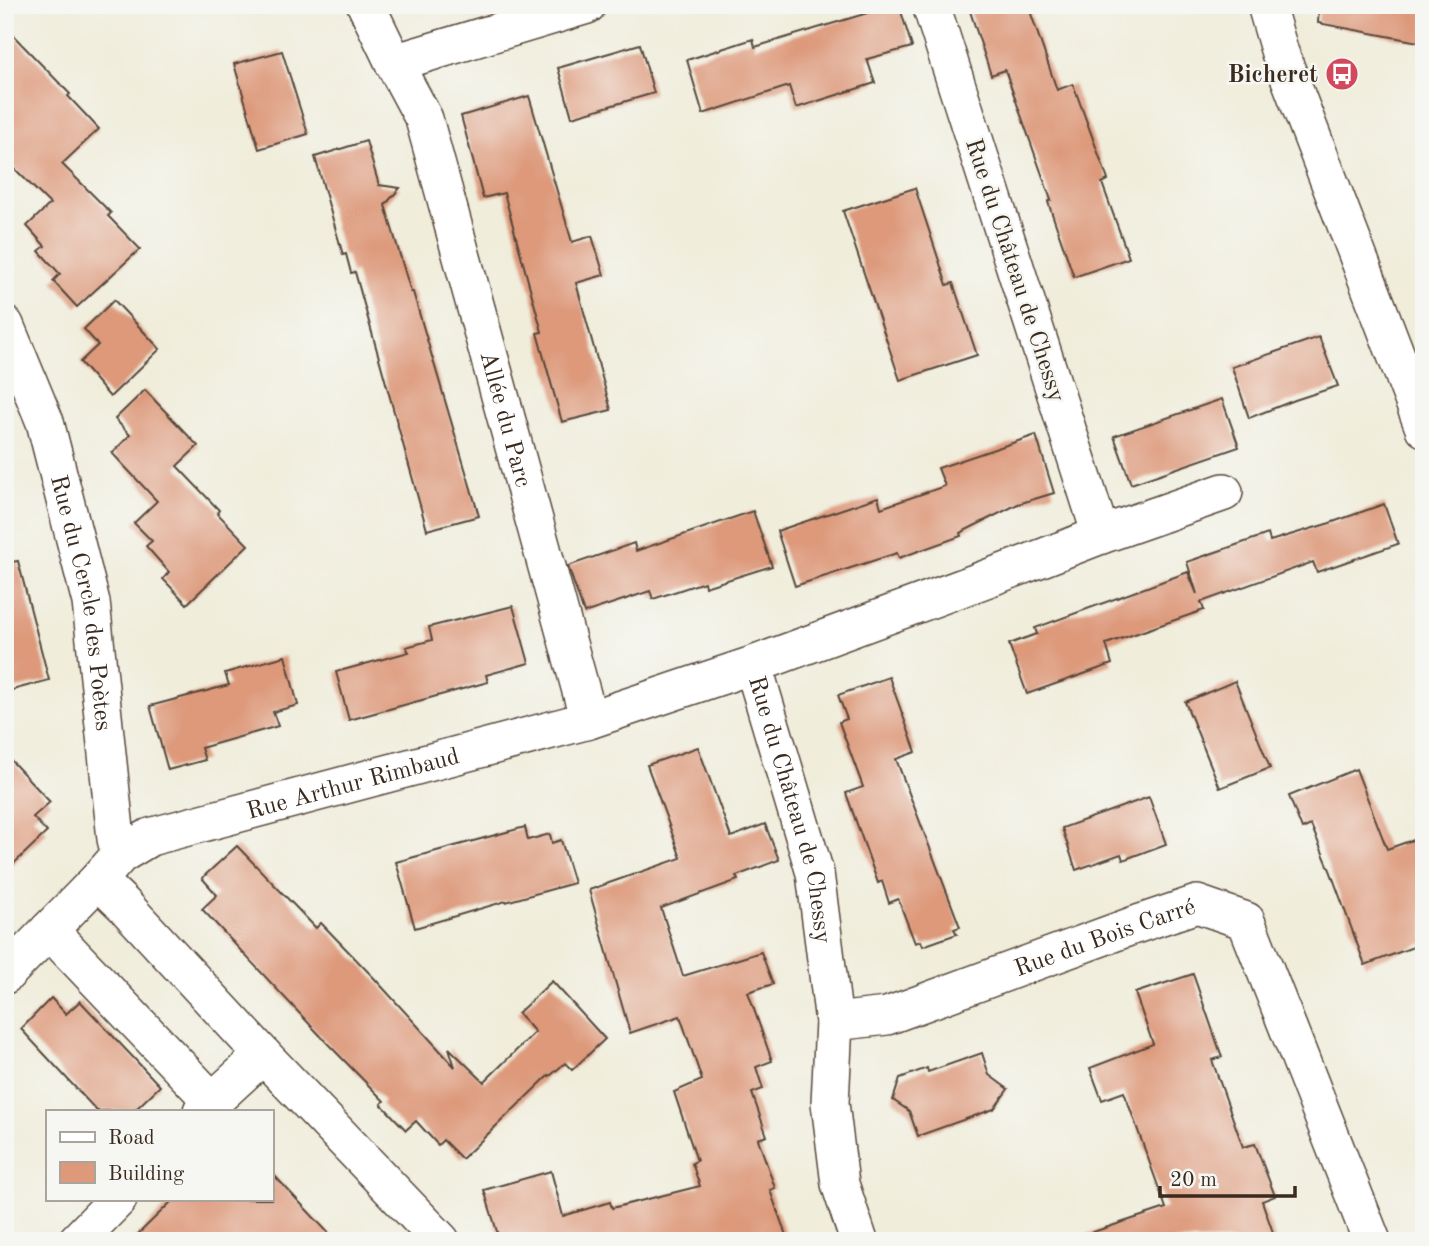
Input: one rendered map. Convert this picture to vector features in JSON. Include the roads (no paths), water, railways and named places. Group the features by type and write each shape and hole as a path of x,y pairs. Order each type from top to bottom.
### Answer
{"street":[{"path":"394,63 587,5"},
{"name":"Rue du Château de Chessy","path":"931,5 1101,535"},
{"path":"1266,5 1280,52 1422,419"},
{"name":"Allée du Parc","path":"367,6 424,118 589,720"},
{"name":"Rue du Cercle des Poètes","path":"5,325 45,422 91,602 116,839 109,868"},
{"name":"Rue du Château de Chessy","path":"859,1241 840,1184 830,1103 834,1022 816,873 753,665 1224,492"},
{"name":"Rue Arthur Rimbaud","path":"109,868 150,837 589,720 753,665"},
{"path":"5,975 109,868 123,904 441,1241"},
{"name":"Rue du Bois Carré","path":"834,1022 887,1016 1197,904 1246,921 1372,1241"},
{"path":"49,930 207,1106 263,1055"},
{"path":"77,1241 117,1200"}],"place":[{"name":"Bicheret","path":"1342,74"}]}
